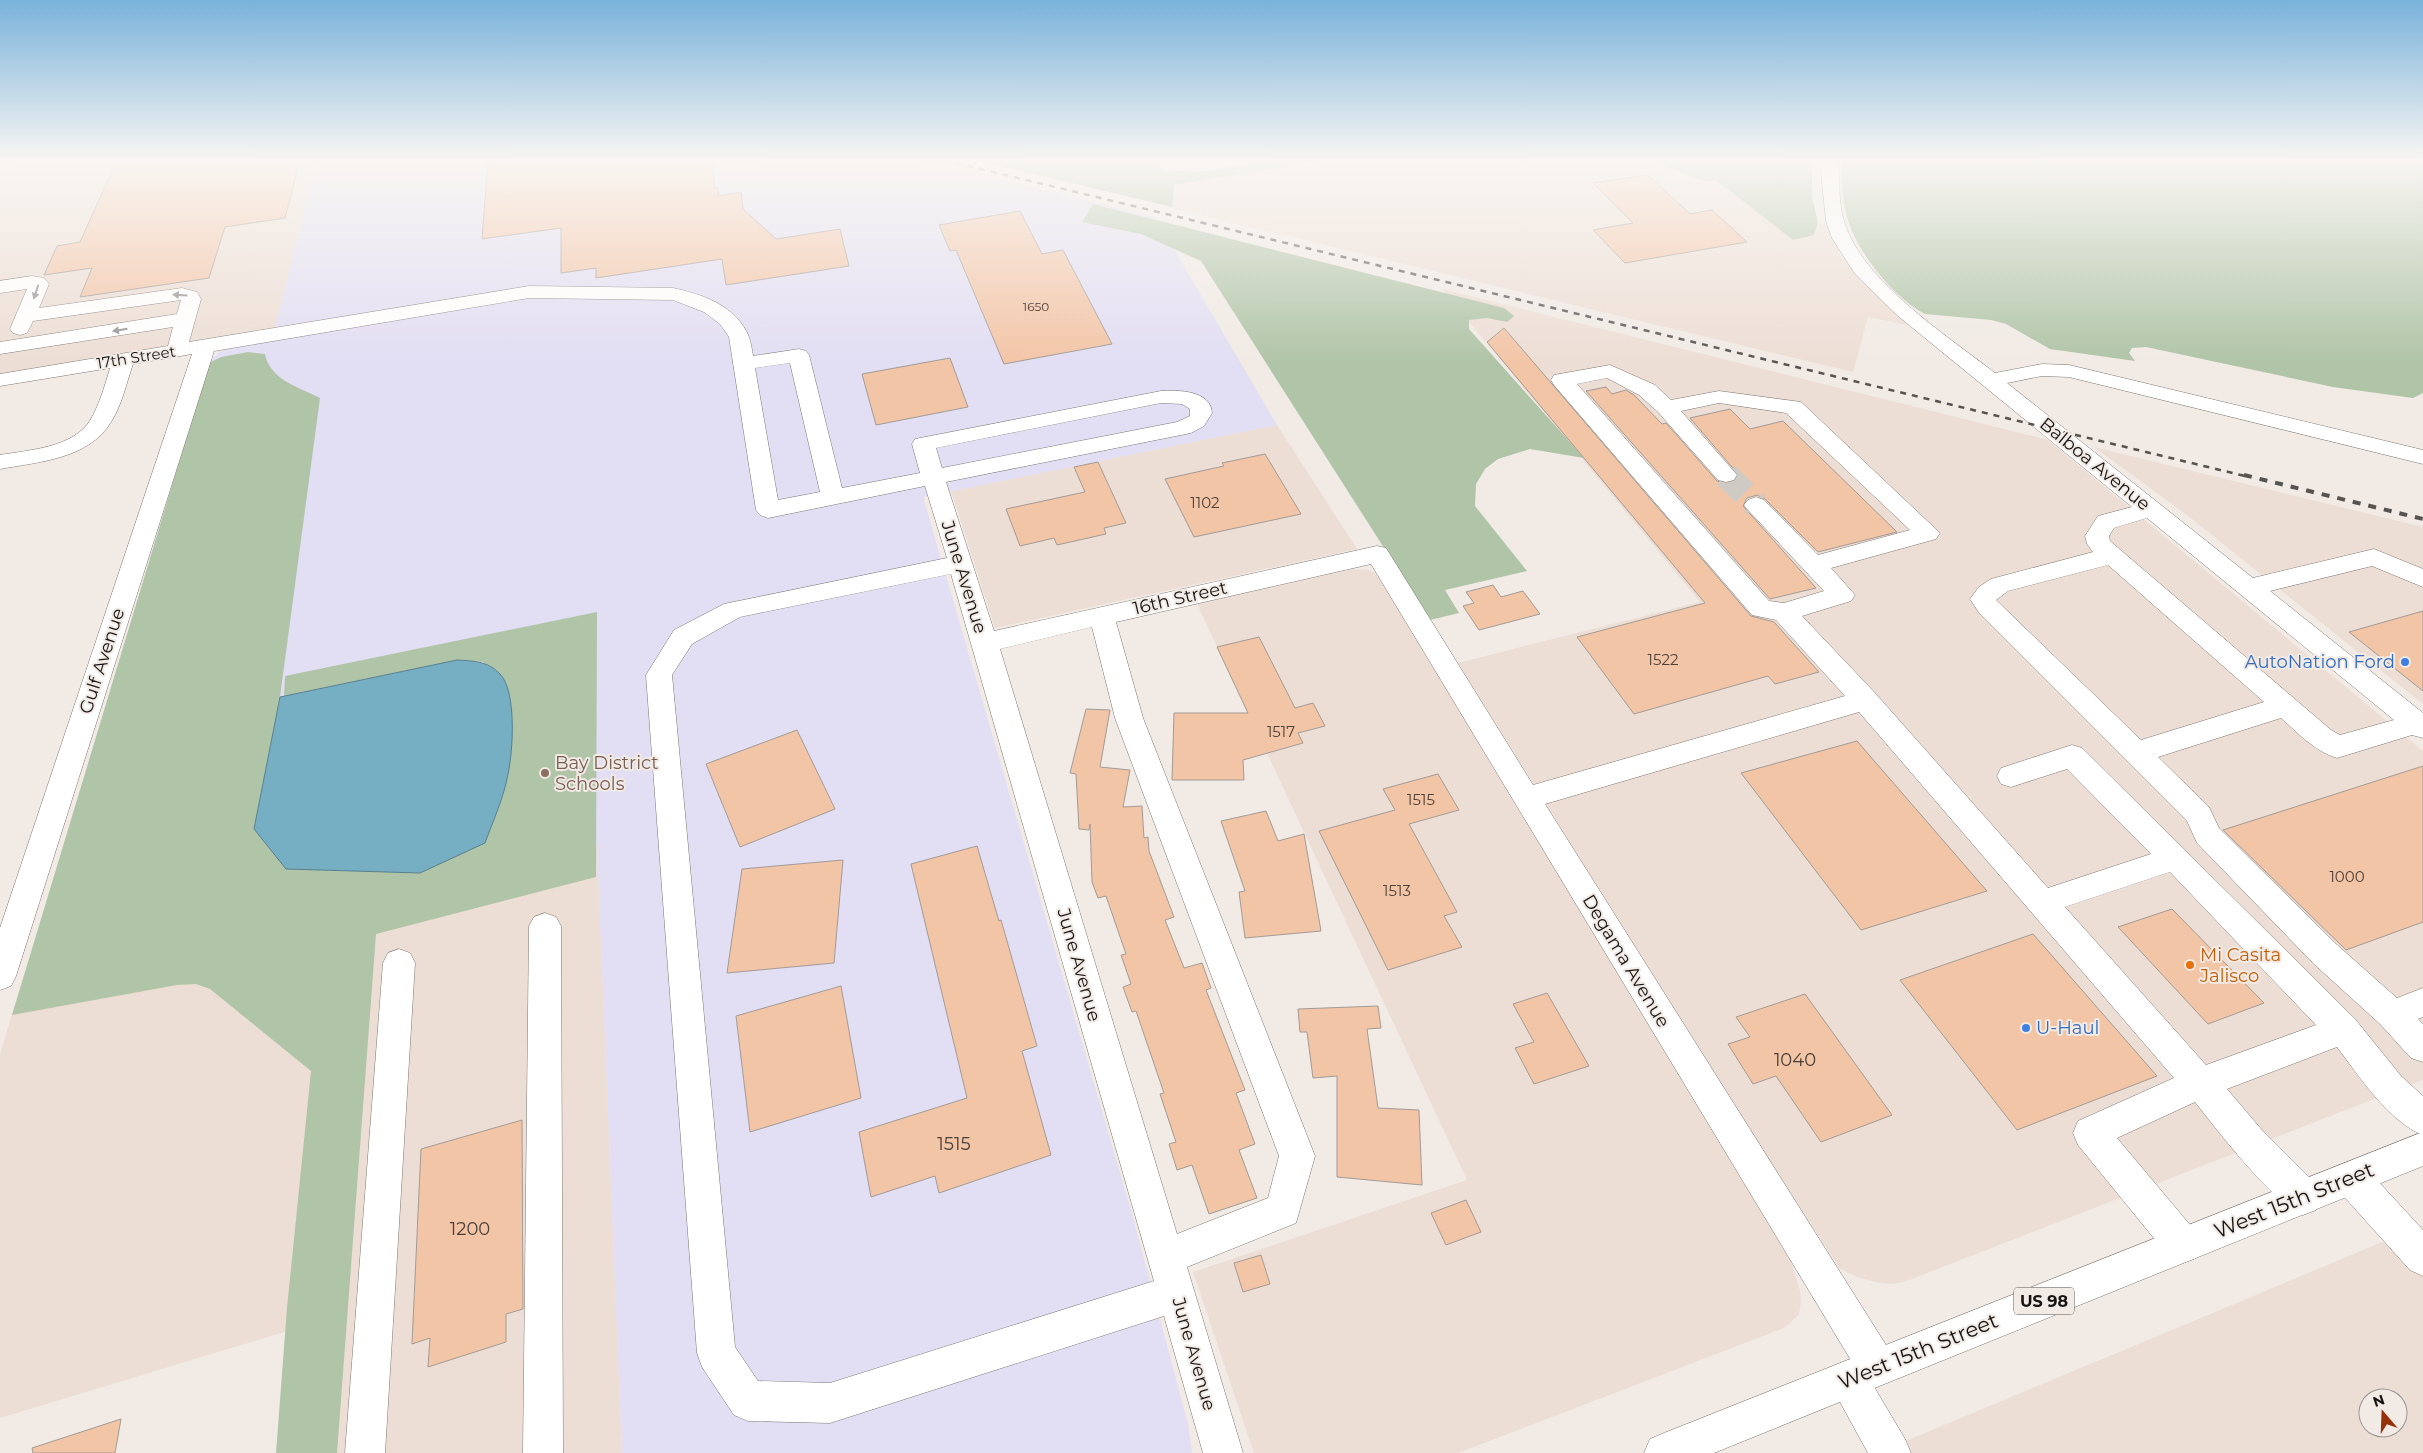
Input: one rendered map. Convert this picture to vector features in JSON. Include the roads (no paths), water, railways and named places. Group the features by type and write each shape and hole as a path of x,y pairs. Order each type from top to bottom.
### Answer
{"main road":[{"name":"Balboa Avenue","path":"1838,228 1847,248 1859,264 1905,311 2420,726"},
{"path":"0,287 37,282 38,289 26,316 6,347"},
{"name":"17th Street","path":"0,380 529,292 654,292 694,299 722,314 735,329 739,337 768,510 833,497"},
{"path":"26,316 182,294 190,296 191,299 177,350"},
{"path":"6,347 185,319"},
{"name":"Gulf Avenue","path":"0,976 205,346"},
{"path":"743,364 799,355 833,497 934,478 1058,453 1186,427 1198,420 1202,414 1201,409 1189,399 1172,396 1044,420 1058,453"},
{"path":"0,462 50,453 91,434 100,424 124,359"},
{"path":"1991,380 2042,370 2069,371 2423,457"},
{"path":"1726,475 1666,407 1647,390 1610,371 1562,380 1761,609 1784,612 1842,595 1756,505"},
{"path":"1666,407 1719,397 1793,407 1928,533 1813,565"},
{"name":"June Avenue","path":"1044,420 922,444 984,643 1223,1453"},
{"path":"2152,510 2106,522 2097,536 2099,544 2110,556 2321,736 2337,746 2420,726"},
{"name":"16th Street","path":"984,643 1377,554"},
{"name":"Degama Avenue","path":"1377,554 1526,798 1862,1374 1891,1453"},
{"path":"2110,556 2000,585 1983,599 1989,608 2198,816 2207,835 2325,954 2392,1014 2423,1047"},
{"path":"2249,588 2374,558 2423,579"},
{"path":"960,564 733,610 683,637 659,675 716,1353 748,1401 830,1403 1176,1292"},
{"path":"1784,612 1865,700 2043,902 2249,1141 2303,1197"},
{"path":"1102,616 1128,718 1298,1156 1283,1210 1165,1257"},
{"path":"1526,798 1865,700"},
{"path":"2135,753 2285,706"},
{"path":"2012,776 2072,756 2175,858 2343,1030 2389,1087 2423,1119"},
{"path":"2043,902 2175,858"},
{"path":"543,1453 545,926"},
{"path":"365,1453 399,963"},
{"path":"2392,1014 2423,1002"},
{"path":"2182,1245 2090,1134 2200,1083 2343,1030"},
{"name":"West 15th Street","path":"1664,1453 2423,1149"},
{"path":"2351,1178 2423,1257"}],"water":[{"path":"457,660 480,662 490,666 500,674 509,694 511,707 512,737 508,774 501,800 485,843 420,873 286,869 254,829 280,697"}],"tunnel":[{"path":"1726,475 1756,505"}],"railway":[{"path":"1223,228 2249,477"},
{"path":"2244,475 2423,519"}],"place":[{"name":"AutoNation Ford","path":"2405,662"},
{"name":"Bay District Schools","path":"545,773"},
{"name":"Mi Casita Jalisco","path":"2190,965"},
{"name":"U-Haul","path":"2026,1028"}]}
